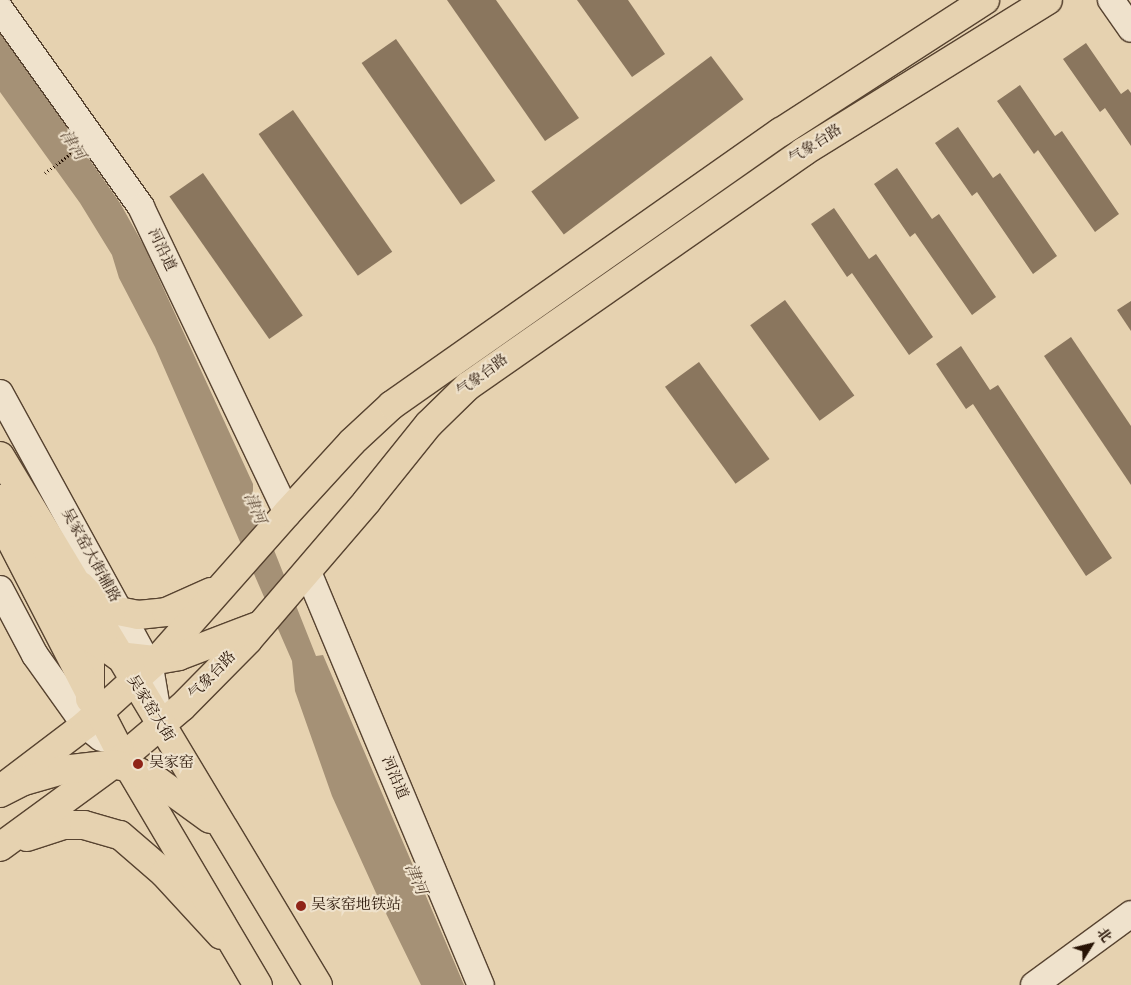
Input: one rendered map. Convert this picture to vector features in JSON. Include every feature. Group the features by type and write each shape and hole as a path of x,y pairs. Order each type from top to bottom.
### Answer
{"main road":[{"name":"气象台路","path":"0,791 92,710 147,667 226,584 352,442 426,378 781,132 985,0"},
{"name":"气象台路","path":"1,846 122,763 160,726 260,625 304,576 429,424 468,386 803,152 1048,0"},
{"name":"吴家窑大街","path":"0,456 118,656 147,667 160,726 318,985"},
{"path":"0,499 20,525 63,602 87,635 118,656"},
{"path":"0,519 92,710 122,763 258,985"},
{"path":"62,560 96,602 122,613 154,615 166,612 226,584"},
{"path":"1,846 62,770 92,710 87,635 80,600 62,560"},
{"path":"147,667 213,646 260,625"},
{"path":"0,791 24,781 62,770 122,763 190,802 230,840"},
{"path":"1,846 63,825 84,825 120,835 164,873 244,961"}],"street":[{"path":"1111,0 1131,29"},
{"name":"河沿道","path":"0,8 141,207 282,520"},
{"name":"吴家窑大街辅路","path":"0,393 122,613 147,667"},
{"name":"河沿道","path":"304,576 481,985"},
{"path":"0,589 35,655 92,710"},
{"path":"1034,985 1131,914"}],"path":[{"path":"45,173 92,138"}],"water":[{"name":"津河","path":"0,32 120,203 144,246 253,484 253,497 316,656 323,655 464,985 421,985 376,893 332,796 295,691 292,661 155,347 119,278 112,255 80,203 0,92"}],"building":[{"path":"447,0 496,0 579,118 545,141"},
{"path":"577,0 628,0 665,54 632,77"},
{"path":"396,39 495,181 461,205 362,63"},
{"path":"1086,43 1121,94 1128,89 1131,93 1131,146 1105,108 1100,112 1063,59"},
{"path":"711,56 743,99 564,235 531,191"},
{"path":"1020,85 1055,136 1062,131 1119,214 1095,232 1038,150 1034,154 997,101"},
{"path":"293,110 392,252 358,276 259,134"},
{"path":"958,127 993,178 1000,173 1057,256 1033,274 977,192 972,196 935,143"},
{"path":"897,168 932,219 939,214 996,297 972,315 915,233 910,237 874,184"},
{"path":"203,173 303,316 269,339 169,197"},
{"path":"834,208 869,259 876,254 933,337 909,355 852,273 847,277 811,224"},
{"path":"785,300 854,395 820,421 750,325"},
{"path":"1131,301 1131,331 1117,310"},
{"path":"1071,337 1131,426 1131,485 1044,356"},
{"path":"961,346 990,390 998,385 1112,558 1086,576 973,404 966,409 936,364"},
{"path":"699,362 770,459 736,484 665,387"}],"place":[{"name":"吴家窑","path":"138,764"},
{"name":"吴家窑地铁站","path":"301,906"}]}
